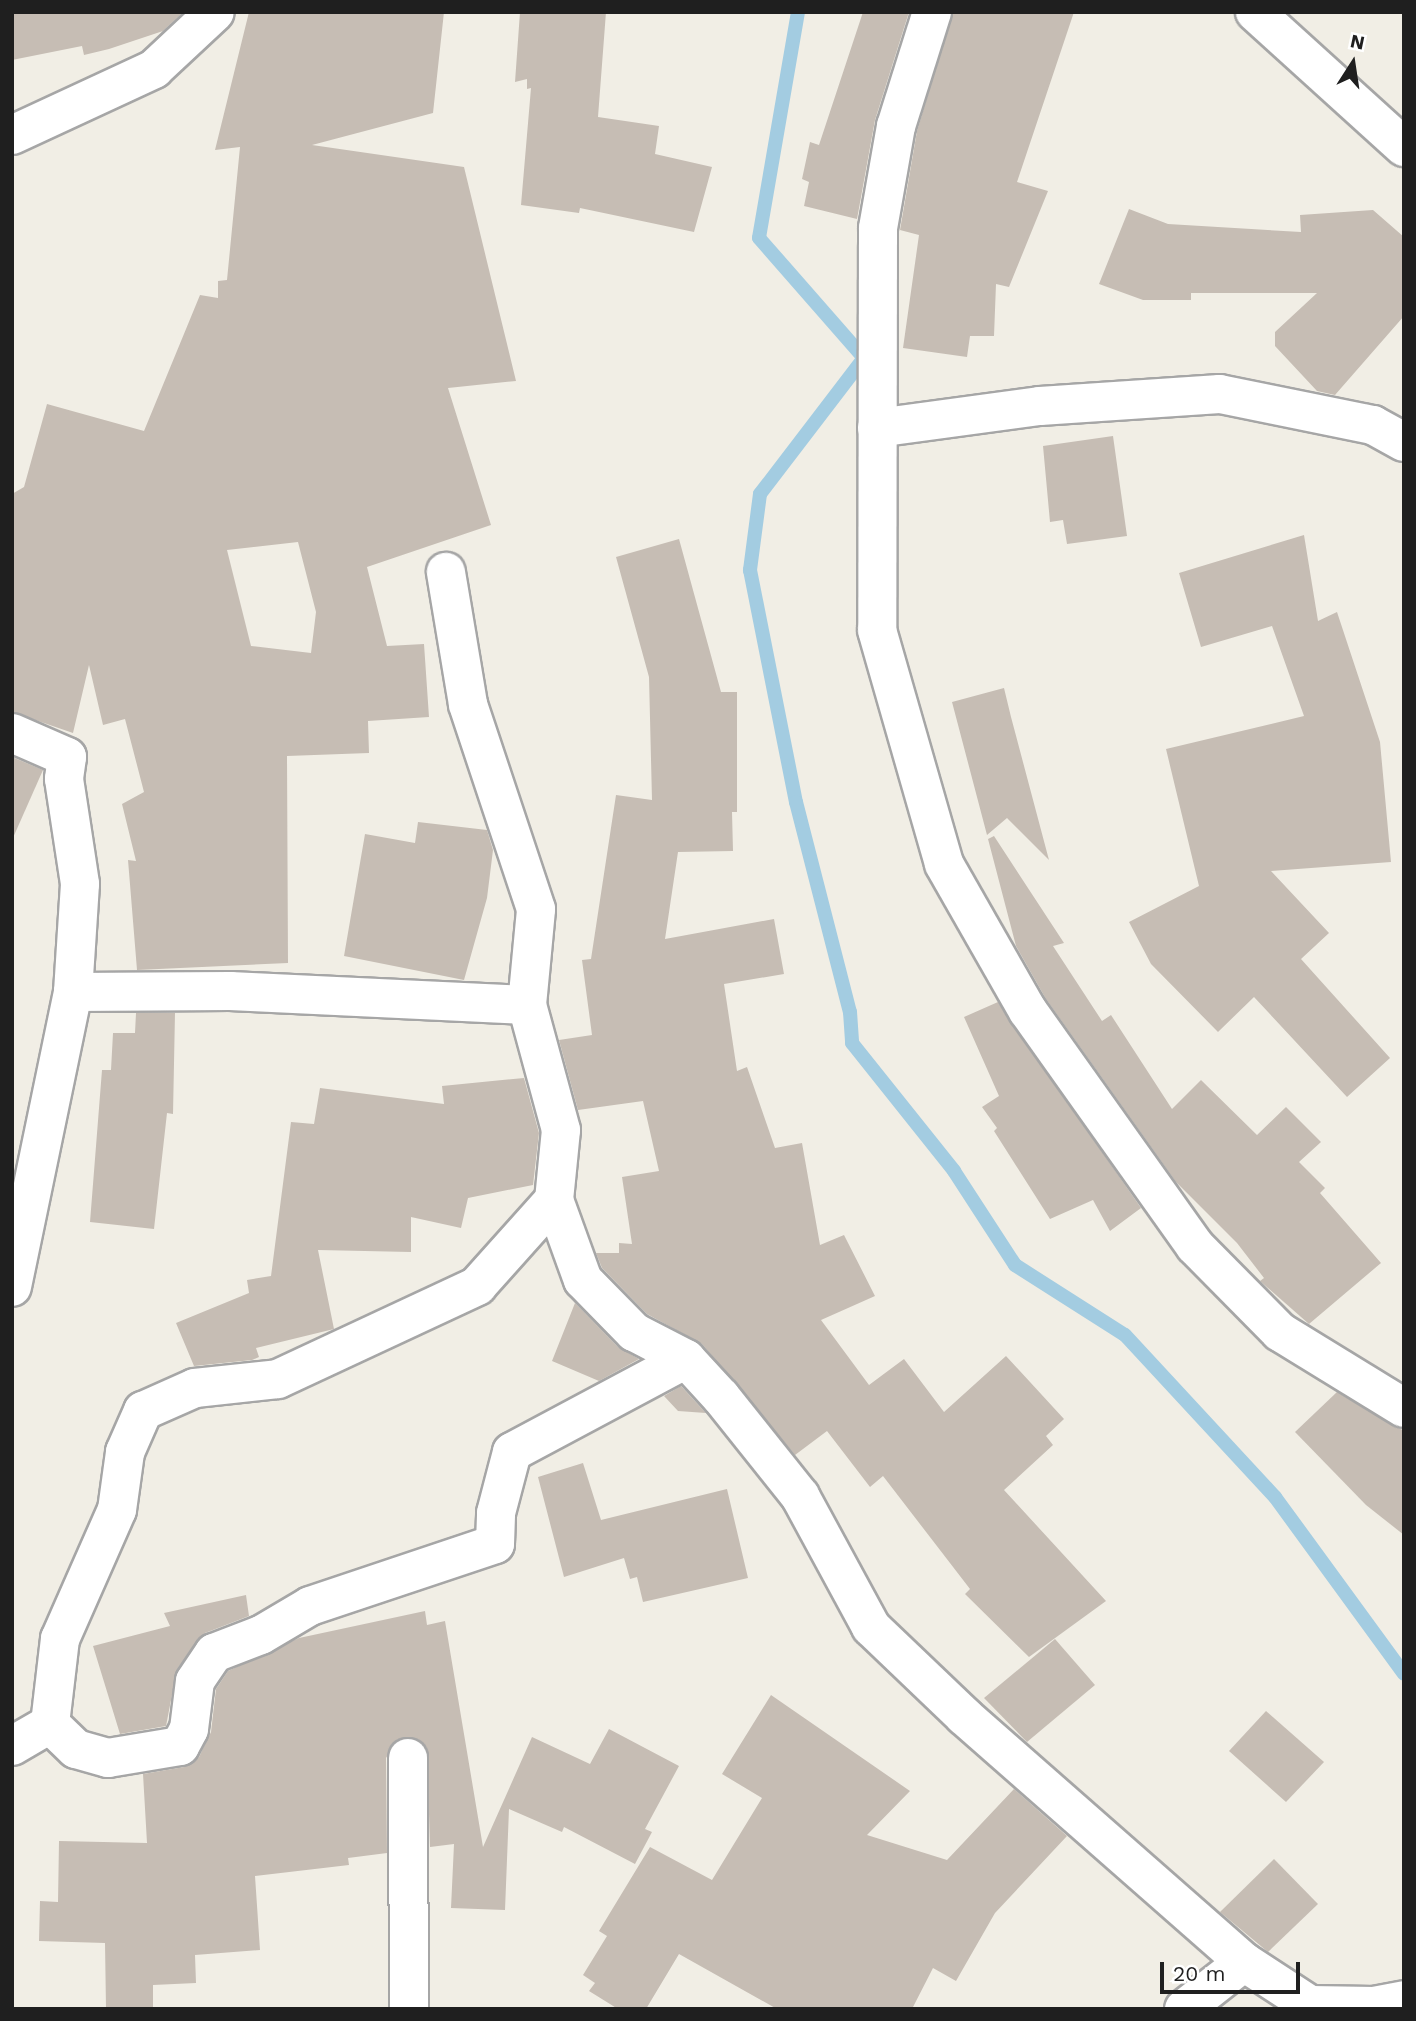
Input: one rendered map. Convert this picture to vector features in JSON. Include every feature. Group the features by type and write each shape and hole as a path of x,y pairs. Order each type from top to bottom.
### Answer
{"street":[{"path":"12,135 154,69 215,12"},
{"path":"933,12 896,126 878,228 877,630 944,864 1028,1010 1195,1246 1280,1332 1404,1408"},
{"path":"1255,12 1404,146"},
{"path":"877,428 1040,406 1220,394 1373,425 1404,442"},
{"path":"446,572 468,704 536,909 527,1004 561,1130 554,1200 583,1280 635,1332 687,1359 800,1496 871,1627 1244,1962 1310,2005 1374,2006 1404,2000"},
{"path":"12,733 67,757 64,779 80,884 74,992 12,1287"},
{"path":"74,992 230,991 527,1004"},
{"path":"50,1724 60,1639 117,1510 125,1452 142,1411 195,1388 278,1379 477,1286 554,1200"},
{"path":"50,1724 76,1749 107,1758 180,1746 189,1729 195,1681 214,1653 261,1636 310,1606 495,1545 496,1513 512,1452 687,1359"},
{"path":"12,1746 50,1724"},
{"path":"408,1758 409,2009"},
{"path":"1184,2009 1244,1962"}],"building":[{"path":"12,12 183,12 163,31 109,49 84,55 82,46 12,60"},
{"path":"249,12 444,12 433,113 312,145 464,167 516,381 448,388 491,525 367,567 387,646 424,644 429,717 368,721 369,753 287,756 288,963 137,970 128,860 136,861 122,804 144,792 125,719 103,725 89,665 73,733 12,712 12,494 24,487 47,404 144,431 200,295 218,298 218,281 227,280 240,147 215,150","holes":["298,542 316,612 311,653 251,646 227,550"]},
{"path":"520,12 606,12 598,117 659,126 655,154 712,167 694,232 580,208 579,213 521,205 531,88 527,89 527,79 515,82"},
{"path":"863,12 909,12 875,120 857,219 804,206 809,182 802,179 810,142 819,145"},
{"path":"953,12 1074,12 1017,182 1048,191 1009,287 996,284 994,336 970,336 967,357 903,348 919,235 900,230 917,131"},
{"path":"1129,209 1168,224 1301,232 1300,215 1373,210 1404,237 1404,316 1335,395 1317,391 1275,346 1275,332 1317,293 1191,293 1191,300 1143,300 1099,284"},
{"path":"1113,436 1127,536 1067,544 1063,520 1050,522 1043,446"},
{"path":"1304,535 1318,621 1337,612 1380,742 1391,862 1271,871 1329,933 1301,959 1390,1058 1347,1097 1254,997 1218,1032 1151,964 1129,922 1199,886 1166,749 1304,716 1272,626 1201,647 1179,573"},
{"path":"679,539 721,692 737,692 737,812 732,812 733,851 678,852 665,939 774,919 784,974 724,984 737,1071 747,1067 775,1148 802,1143 820,1245 844,1235 875,1296 821,1320 869,1385 904,1359 944,1412 1006,1356 1064,1419 1046,1436 1053,1445 1004,1490 1106,1601 1029,1657 965,1594 970,1589 883,1476 870,1487 827,1431 795,1455 702,1344 647,1314 602,1268 596,1253 619,1253 619,1243 632,1244 622,1177 659,1171 643,1101 578,1110 559,1040 592,1035 582,960 591,959 616,795 652,800 649,677 616,557"},
{"path":"1004,688 1049,860 1007,818 987,835 952,702"},
{"path":"12,757 43,770 12,840"},
{"path":"418,822 487,830 493,850 487,898 464,980 344,956 365,834 415,843"},
{"path":"994,836 1064,943 1053,946 1102,1021 1111,1015 1172,1109 1201,1080 1257,1135 1286,1107 1321,1142 1299,1162 1325,1188 1320,1193 1381,1263 1309,1324 1260,1281 1264,1278 1237,1243 1176,1182 1046,999 1016,946 988,839"},
{"path":"998,1002 1141,1208 1110,1231 1093,1200 1050,1219 994,1131 997,1128 982,1107 999,1096 964,1017"},
{"path":"136,1013 175,1013 173,1114 167,1113 154,1229 90,1222 102,1070 111,1070 113,1033 135,1033"},
{"path":"524,1078 539,1133 533,1185 468,1198 461,1228 411,1217 411,1252 318,1250 334,1329 256,1348 259,1357 252,1360 194,1366 176,1323 249,1293 247,1280 271,1276 291,1122 314,1124 320,1088 444,1104 442,1086"},
{"path":"575,1303 618,1347 639,1359 599,1381 552,1361"},
{"path":"681,1386 706,1413 678,1411 664,1396"},
{"path":"1337,1392 1404,1431 1404,1535 1366,1505 1295,1432"},
{"path":"583,1463 601,1520 727,1489 748,1578 643,1602 637,1577 630,1579 624,1558 564,1577 538,1477"},
{"path":"246,1595 249,1616 205,1633 177,1669 166,1726 120,1734 93,1646 170,1626 164,1613"},
{"path":"425,1611 427,1625 445,1621 483,1847 532,1737 590,1764 609,1729 679,1766 645,1829 652,1832 635,1864 564,1827 562,1832 509,1809 505,1910 451,1908 454,1844 430,1847 427,1748 418,1739 398,1739 386,1758 387,1853 348,1858 349,1865 255,1876 260,1950 195,1955 196,1983 153,1985 153,2009 106,2009 105,1943 39,1941 40,1901 58,1902 59,1841 147,1843 143,1774 184,1767 199,1757 211,1732 216,1689 228,1671 299,1638"},
{"path":"1055,1639 1095,1685 1027,1742 984,1698"},
{"path":"771,1695 910,1791 867,1835 947,1860 1014,1789 1067,1836 995,1913 956,1981 933,1968 912,2009 777,2009 679,1954 646,2009 618,2009 589,1991 595,1983 583,1975 607,1936 599,1931 650,1847 712,1880 762,1798 722,1774"},
{"path":"1266,1711 1324,1762 1286,1802 1229,1751"},
{"path":"1274,1859 1318,1904 1268,1952 1220,1912"}],"waterway":[{"path":"798,12 759,238 864,358 760,494 750,570 796,802 850,1012 852,1043 954,1171 1015,1265 1125,1335 1275,1497 1404,1674"}]}
